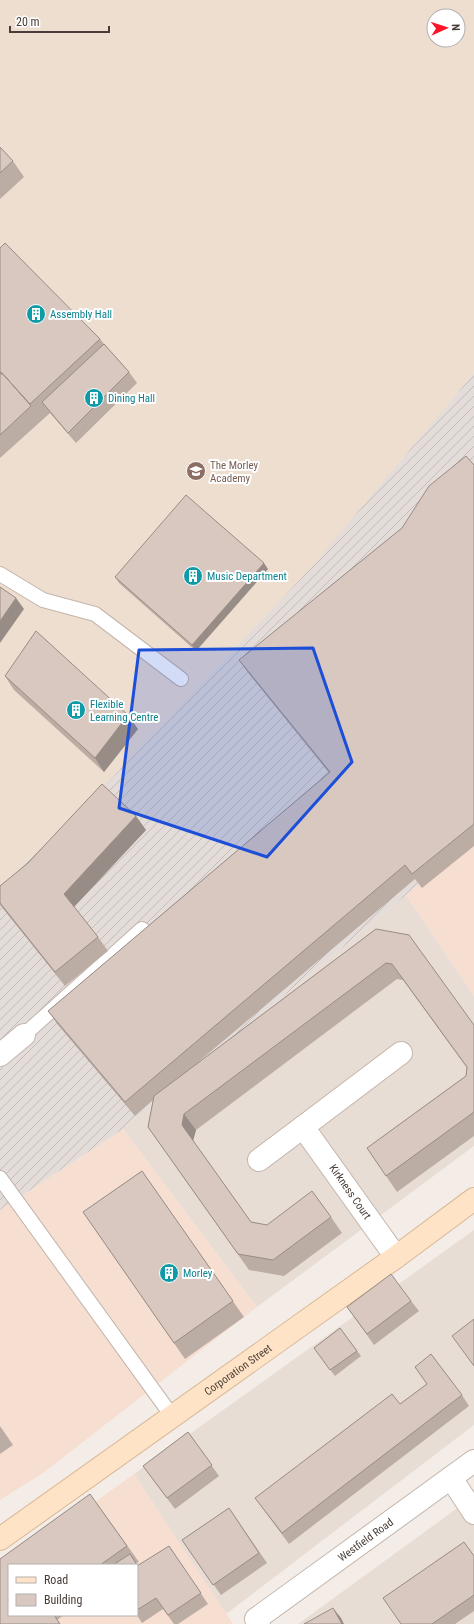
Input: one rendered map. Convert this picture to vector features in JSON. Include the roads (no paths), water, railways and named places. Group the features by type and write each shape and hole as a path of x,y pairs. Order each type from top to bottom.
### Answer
{"main road":[{"name":"Corporation Street","path":"0,1539 396,1257 474,1199"}],"street":[{"path":"0,1055 24,1035"},
{"path":"259,1160 401,1053"},
{"name":"Kirkness Court","path":"303,1127 396,1257"},
{"name":"Westfield Road","path":"258,1621 474,1461"},
{"path":"451,1478 474,1513"}],"lane":[{"path":"0,574 43,600 95,614 181,679"},
{"path":"24,1035 142,929"},
{"path":"0,1178 172,1416"}],"place":[{"name":"Assembly Hall","path":"36,314"},
{"name":"Dining Hall","path":"94,398"},
{"name":"The Morley Academy","path":"196,471"},
{"name":"Music Department","path":"193,576"},
{"name":"Flexible Learning Centre","path":"76,710"},
{"name":"Morley","path":"169,1273"}]}
